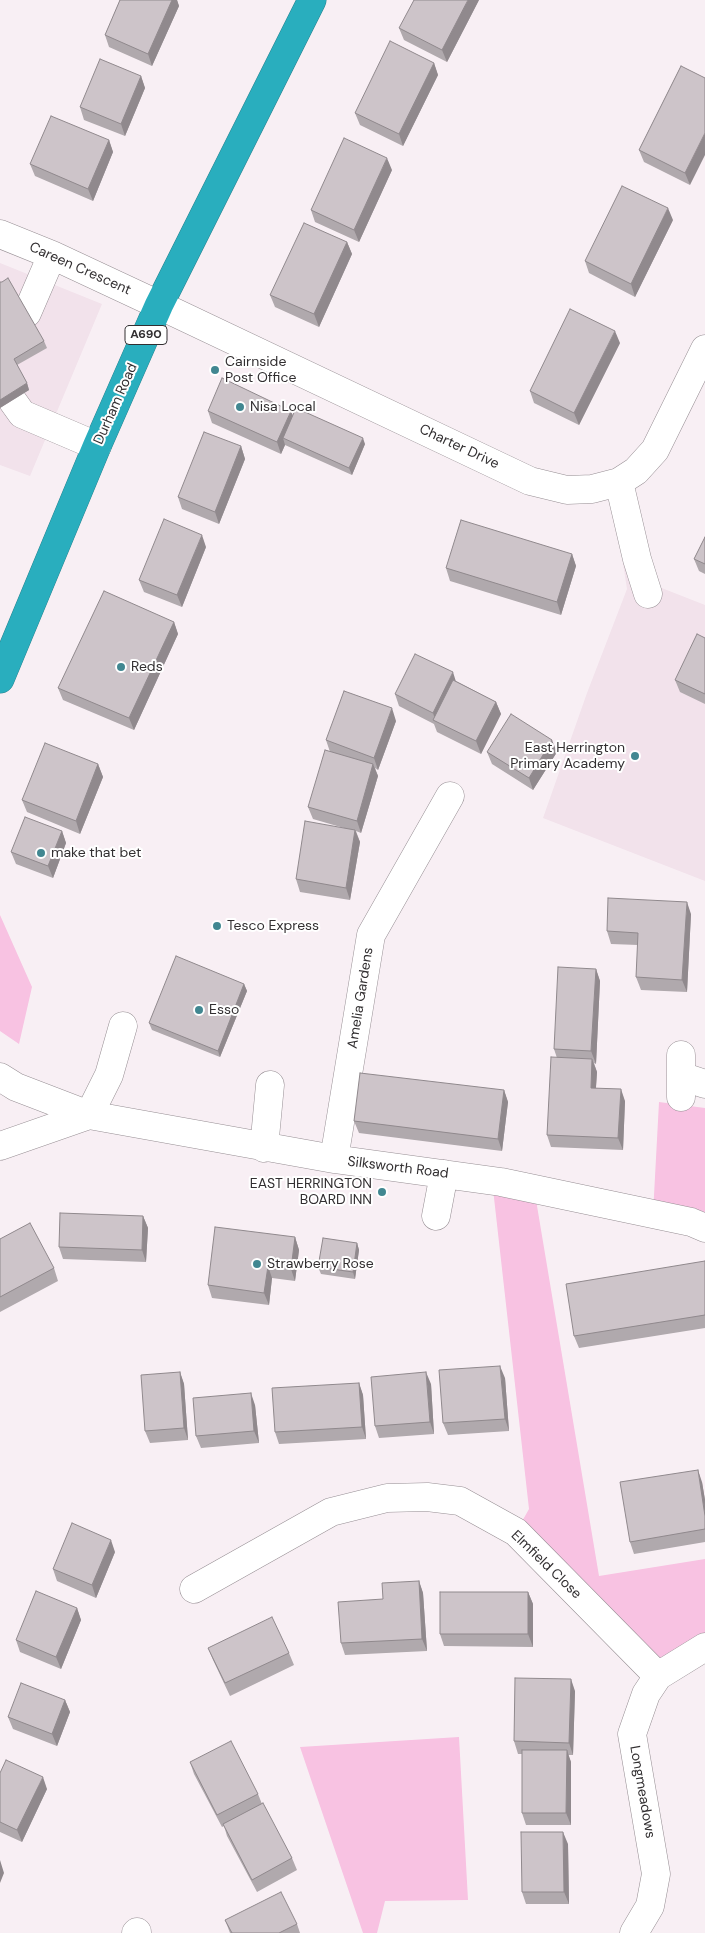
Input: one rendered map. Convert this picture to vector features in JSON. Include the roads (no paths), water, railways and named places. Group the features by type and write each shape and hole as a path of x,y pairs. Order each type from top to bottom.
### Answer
{"highway":[{"name":"Durham Road","path":"0,679 97,446 159,304 312,0"}],"street":[{"name":"Careen Crescent","path":"0,234 52,255 159,304"},
{"path":"27,313 52,255"},
{"name":"Charter Drive","path":"159,304 530,482 567,490 592,489 619,482 636,471 655,450 705,349"},
{"path":"12,400 22,414 97,446"},
{"path":"619,482 637,560 648,594"},
{"name":"Amelia Gardens","path":"334,1159 371,935 450,796"},
{"path":"89,1115 109,1075 123,1026"},
{"name":"Silksworth Road","path":"0,1077 16,1088 89,1115 264,1148 492,1180 690,1222 705,1228"},
{"path":"264,1148 270,1085"},
{"name":"Silksworth Road","path":"0,1146 89,1115"},
{"path":"436,1216 444,1174"},
{"name":"Elmfield Close","path":"194,1589 331,1512 386,1498 427,1497 460,1501 516,1532 658,1676"},
{"name":"Longmeadows","path":"634,1933 650,1906 656,1874 632,1734 646,1694 658,1676 705,1648"}],"place":[{"name":"Cairnside Post Office","path":"215,370"},
{"name":"Nisa Local","path":"240,407"},
{"name":"Reds","path":"121,667"},
{"name":"East Herrington Primary Academy","path":"635,756"},
{"name":"make that bet","path":"41,853"},
{"name":"Tesco Express","path":"217,926"},
{"name":"Esso","path":"199,1010"},
{"name":"EAST HERRINGTON BOARD INN","path":"382,1192"},
{"name":"Strawberry Rose","path":"257,1264"}]}
